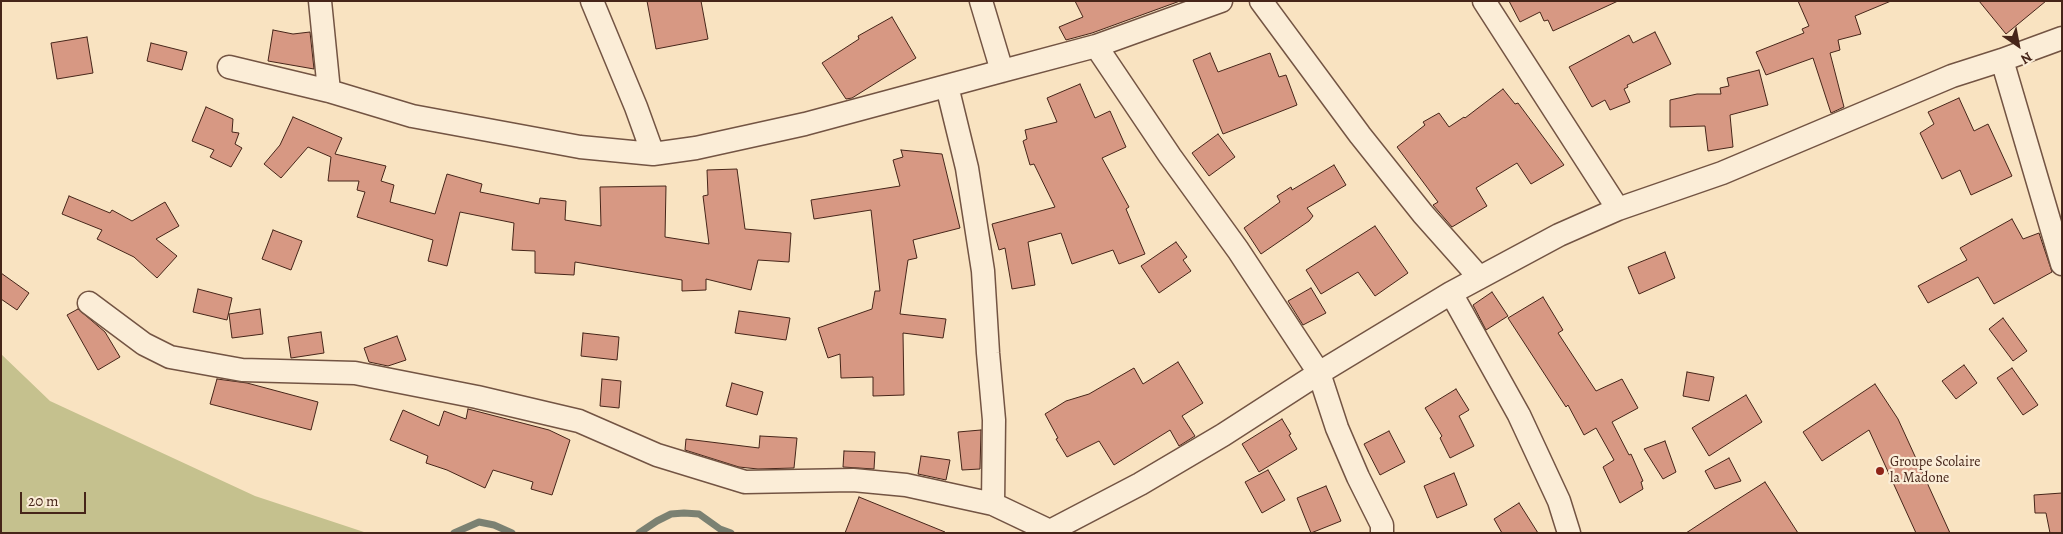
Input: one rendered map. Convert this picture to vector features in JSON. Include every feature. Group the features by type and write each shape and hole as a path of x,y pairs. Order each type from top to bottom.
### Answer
{"street":[{"path":"320,1 328,91"},
{"path":"981,1 1002,72"},
{"path":"229,67 328,91 412,116 580,147 653,154 696,148 805,124 1002,72 1096,46 1220,1"},
{"path":"1261,1 1360,135 1423,214 1480,278"},
{"path":"1484,1 1618,209"},
{"path":"599,4 653,154"},
{"path":"89,303 144,344 170,357 197,364 242,370 356,373 477,396 579,421 657,455 745,482 853,480 906,485 993,504 1053,532 1223,435 1319,373 1451,293 1559,235 1618,209 1722,173 1952,76 2062,38"},
{"path":"1096,46 1170,156 1238,250 1319,373 1337,428 1358,477 1382,525 1382,533"},
{"path":"2002,60 2062,264"},
{"path":"947,86 967,168 984,272 994,420 993,504"},
{"path":"1451,293 1519,415 1559,501 1569,533"}],"shaded area":[{"path":"1,354 50,401 255,496 367,533 1,533"}],"building":[{"path":"647,1 701,1 708,39 656,49"},
{"path":"1075,1 1180,1 1092,33 1066,40 1059,27 1083,17"},
{"path":"1509,1 1618,1 1553,31 1548,20 1544,21 1540,12 1520,22"},
{"path":"1798,1 1891,1 1855,16 1861,34 1838,40 1840,50 1830,53 1844,107 1831,113 1813,58 1766,75 1756,52 1804,33 1802,29 1809,26"},
{"path":"1979,1 2046,1 2006,34"},
{"path":"892,17 916,58 852,98 846,99 822,63 859,39 858,36"},
{"path":"273,30 293,34 310,32 314,69 268,61"},
{"path":"1655,32 1671,64 1627,85 1628,87 1624,89 1630,102 1610,110 1605,100 1592,107 1569,67 1629,35 1633,43"},
{"path":"87,37 93,73 57,79 51,43"},
{"path":"151,43 187,52 182,70 147,61"},
{"path":"1210,53 1218,72 1270,53 1279,77 1286,75 1297,105 1223,134 1193,60"},
{"path":"1759,70 1768,105 1730,115 1733,147 1708,151 1705,126 1670,127 1670,100 1697,94 1721,94 1720,88 1729,86 1727,78"},
{"path":"1080,84 1095,118 1110,111 1126,147 1102,158 1129,207 1126,209 1145,254 1119,264 1113,250 1072,264 1061,233 1028,242 1035,285 1012,289 1005,248 999,250 992,224 1055,207 1034,164 1030,165 1023,141 1027,139 1025,130 1057,122 1047,98"},
{"path":"1503,89 1515,104 1518,103 1564,165 1531,184 1517,163 1476,188 1487,206 1452,227 1433,205 1438,202 1397,147 1425,125 1423,122 1439,113 1449,127 1465,118"},
{"path":"1959,98 1974,131 1988,124 2012,176 1971,195 1960,170 1942,179 1920,133 1934,124 1928,112"},
{"path":"206,107 233,119 232,132 239,133 235,144 242,148 231,167 210,157 214,150 192,141"},
{"path":"293,117 342,138 335,154 386,166 381,181 394,185 390,202 435,214 447,174 482,184 480,192 539,204 540,198 566,201 565,220 601,226 600,187 666,186 665,237 709,244 703,196 708,195 707,170 737,169 745,229 791,233 789,262 758,260 751,290 706,279 706,290 682,291 682,280 575,262 574,275 535,273 535,251 512,250 514,223 460,212 447,266 428,261 433,240 357,217 365,192 357,190 359,181 328,181 331,157 308,147 281,178 264,164 280,145"},
{"path":"1218,134 1235,157 1209,176 1192,153"},
{"path":"901,150 942,154 960,228 913,240 917,258 908,260 900,314 946,319 943,338 903,333 904,395 873,396 873,377 841,378 840,354 828,358 818,328 872,309 875,291 880,291 871,210 814,219 811,200 900,186 893,160 903,157"},
{"path":"1334,165 1346,185 1307,208 1313,216 1309,221 1261,254 1244,228 1280,202 1277,196 1291,187 1292,190"},
{"path":"69,196 110,213 112,210 132,221 165,202 179,226 156,239 177,256 157,278 134,257 97,239 102,230 62,214"},
{"path":"2012,219 2023,239 2039,233 2052,272 1994,304 1978,277 1928,303 1918,286 1967,260 1960,248"},
{"path":"1375,226 1408,273 1375,296 1358,272 1321,294 1306,270"},
{"path":"273,230 302,241 291,270 262,259"},
{"path":"1176,242 1187,257 1183,260 1191,271 1159,293 1141,266"},
{"path":"1665,252 1675,278 1639,294 1628,267"},
{"path":"1,273 29,293 17,310 1,299"},
{"path":"1311,288 1326,313 1303,325 1288,301"},
{"path":"198,289 232,298 227,320 193,312"},
{"path":"1492,292 1508,316 1486,330 1473,305"},
{"path":"1543,297 1563,330 1558,333 1596,391 1622,379 1638,408 1612,422 1629,455 1631,454 1643,481 1641,482 1643,489 1620,503 1603,467 1614,460 1596,428 1584,435 1568,405 1566,407 1508,318"},
{"path":"78,309 105,332 120,357 98,370 67,315"},
{"path":"260,309 263,334 232,338 229,314"},
{"path":"739,311 790,318 786,340 735,333"},
{"path":"2003,318 2027,351 2013,361 1989,329"},
{"path":"321,332 324,353 291,358 288,337"},
{"path":"583,333 619,337 617,360 581,356"},
{"path":"397,336 406,360 388,366 369,362 364,348"},
{"path":"1178,362 1203,403 1182,416 1195,436 1179,446 1170,430 1114,465 1099,441 1067,457 1056,439 1058,438 1045,414 1066,401 1089,394 1134,368 1143,384"},
{"path":"1964,365 1977,383 1956,399 1942,381"},
{"path":"2012,368 2038,405 2023,415 1997,378"},
{"path":"1687,372 1714,377 1709,401 1683,396"},
{"path":"217,379 247,383 318,402 311,430 210,404"},
{"path":"602,379 621,381 619,408 600,406"},
{"path":"732,383 763,392 757,415 726,406"},
{"path":"1875,384 1898,419 1950,533 1916,533 1869,430 1822,461 1803,432"},
{"path":"1456,389 1469,410 1459,416 1474,446 1450,458 1440,438 1442,436 1425,408"},
{"path":"1746,395 1762,422 1709,456 1692,428"},
{"path":"468,409 549,430 570,440 552,495 531,489 533,482 493,470 485,488 447,470 426,463 428,456 390,440 403,410 439,426 444,411 466,419"},
{"path":"1282,419 1297,449 1259,472 1242,444"},
{"path":"981,430 980,469 962,470 958,432"},
{"path":"1389,431 1405,462 1380,475 1364,444"},
{"path":"760,436 797,438 794,468 758,469 739,467 685,450 686,439 759,448"},
{"path":"1665,441 1676,472 1663,479 1644,449"},
{"path":"844,451 875,452 874,469 843,467"},
{"path":"921,456 950,460 946,480 918,474"},
{"path":"1729,458 1741,481 1715,489 1705,471"},
{"path":"1268,470 1285,500 1262,513 1245,482"},
{"path":"1454,473 1467,505 1437,518 1424,486"},
{"path":"1765,482 1798,533 1686,533 1732,503"},
{"path":"1326,486 1341,521 1311,533 1297,498"},
{"path":"2062,493 2062,533 2050,533 2046,513 2035,513 2034,495"},
{"path":"859,497 945,532 945,533 845,533"},
{"path":"1519,503 1538,533 1502,533 1494,519"}],"waterway":[{"path":"639,533 671,514 684,513 699,514 720,529 731,533"},
{"path":"454,533 479,522 494,525 512,533"}],"place":[{"name":"Groupe Scolaire la Madone","path":"1880,471"}]}
